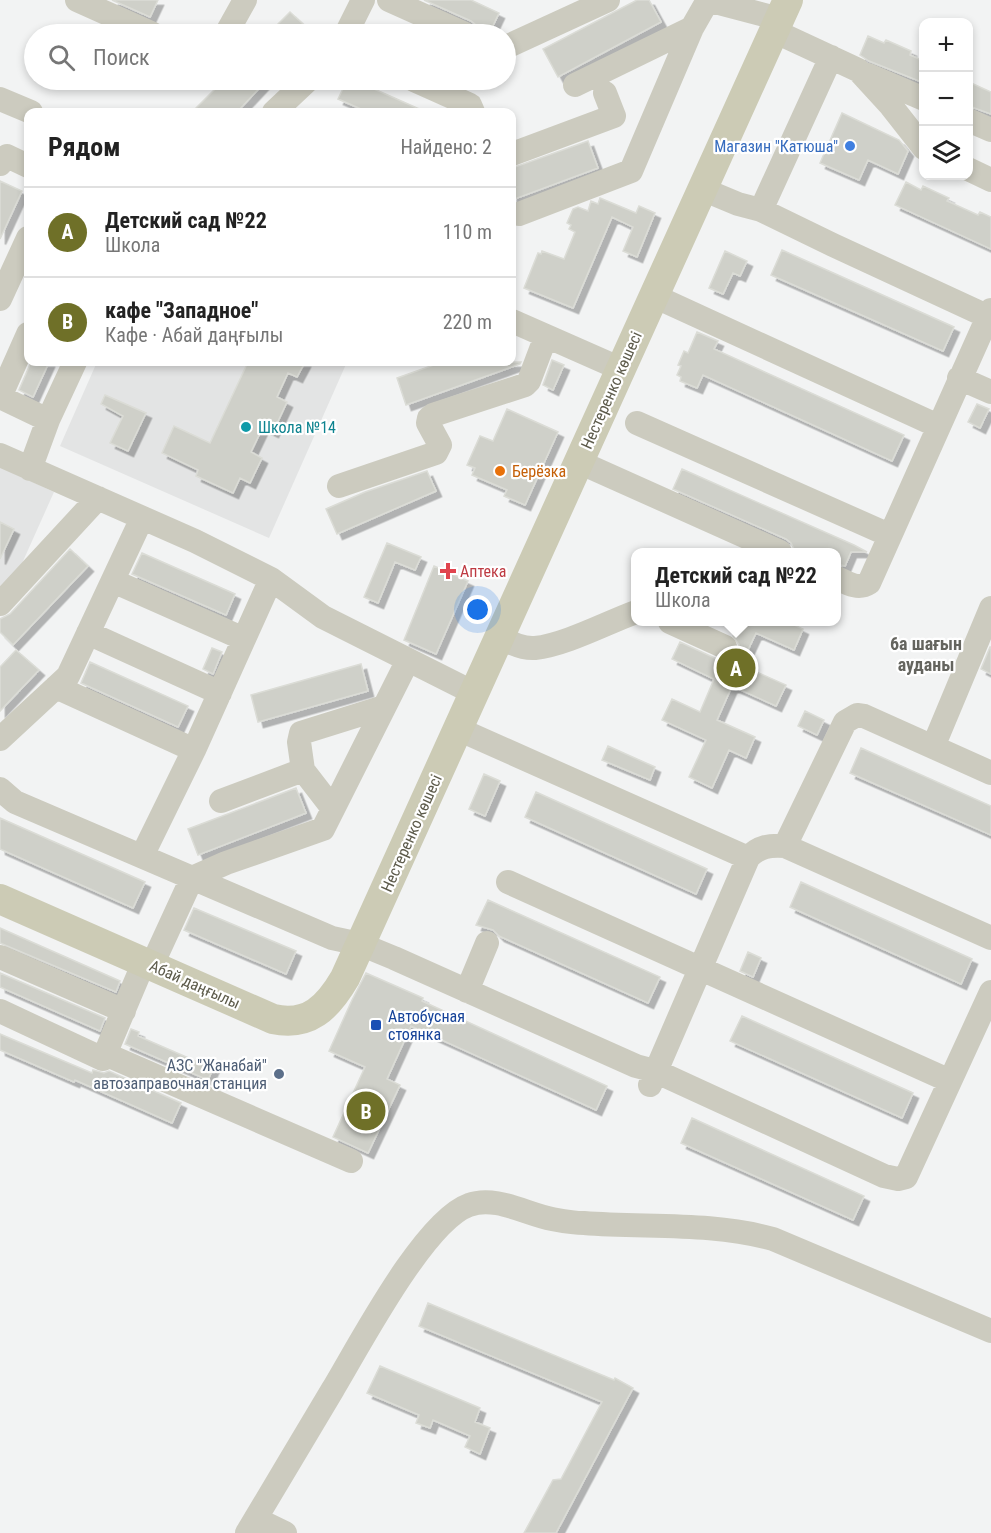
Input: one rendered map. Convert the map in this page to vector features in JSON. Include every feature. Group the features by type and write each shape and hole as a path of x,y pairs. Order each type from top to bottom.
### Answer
{"main road":[{"name":"Нестеренко көшесі","path":"360,944 780,17"},
{"name":"Абай даңғылы","path":"0,899 283,1021 305,1018 317,1013 328,1004 345,978 360,944"}],"street":[{"path":"78,0 131,24"},
{"path":"231,24 244,0"},
{"path":"351,24 363,0"},
{"path":"389,0 443,24"},
{"path":"516,42 608,0"},
{"path":"519,214 631,171 692,28 708,0 780,17 831,57 919,97"},
{"path":"575,85 692,28"},
{"path":"761,210 831,57"},
{"path":"858,70 919,142"},
{"path":"278,108 297,90"},
{"path":"436,90 470,105 471,108"},
{"path":"516,152 614,116 605,93"},
{"path":"0,99 24,109"},
{"path":"973,122 991,130"},
{"path":"0,164 7,156 24,164"},
{"path":"973,171 991,180"},
{"path":"702,189 738,204 761,210 833,245 990,315 959,378 869,583 863,587 841,580"},
{"path":"0,299 24,247"},
{"path":"654,296 938,426"},
{"path":"516,323 621,369"},
{"path":"339,486 436,453 440,445 428,423 429,418 433,414 525,385 529,381 546,336"},
{"path":"24,343 0,397 48,420"},
{"path":"30,469 48,420 73,366"},
{"path":"959,378 991,392"},
{"path":"637,423 889,535"},
{"path":"0,455 195,541 271,579 323,616 474,693"},
{"path":"579,462 771,548"},
{"path":"0,604 98,498"},
{"path":"0,739 68,676 142,518"},
{"path":"141,856 194,750 271,579"},
{"path":"113,581 244,639"},
{"path":"933,747 991,608"},
{"path":"500,637 510,643 534,648 553,644 631,614"},
{"path":"681,626 725,647"},
{"path":"88,633 220,693"},
{"path":"104,1056 124,1011 192,878 226,863 323,829 408,660"},
{"path":"56,687 194,750"},
{"path":"332,810 330,804 303,770 299,742 301,733 384,707"},
{"path":"786,846 845,722 850,717 864,716 991,773"},
{"path":"458,729 748,858"},
{"path":"221,801 303,770"},
{"path":"0,789 15,802 332,938 360,944 636,1066 652,1079 884,1176 898,1179 906,1177 991,992"},
{"path":"652,1079 748,858 765,846 786,846 991,938"},
{"path":"507,882 950,1081"},
{"path":"467,991 487,943"},
{"path":"0,957 124,1011"},
{"path":"0,1011 351,1161"},
{"path":"285,1533 251,1526 389,1294 431,1235 452,1214 469,1205 482,1202 497,1204 552,1219 583,1223 718,1228 748,1232 773,1239 991,1331"}],"shaded area":[{"path":"95,366 345,366 269,538 60,446"},
{"path":"0,467 54,492 15,579 0,590"}],"building":[{"path":"112,0 158,0 150,17"},
{"path":"424,0 471,0 499,13 494,24 475,24"},
{"path":"637,0 649,0 661,22 558,77 543,49"},
{"path":"290,12 303,24 278,24"},
{"path":"868,36 884,43 886,40 911,51 910,55 919,59 919,81 869,61 860,55"},
{"path":"973,84 991,92 991,114 973,107"},
{"path":"214,90 258,90 241,108 196,108"},
{"path":"342,90 376,90 417,108 359,108 338,99"},
{"name":"Магазин \"Катюша\"","path":"842,113 899,140 908,151 898,174 868,160 859,180 820,163"},
{"path":"588,141 598,168 516,199 516,167"},
{"path":"0,181 22,191 0,239"},
{"path":"906,182 921,190 923,186 949,198 947,201 978,215 980,212 991,217 991,249 895,205"},
{"path":"600,198 636,213 639,206 655,213 637,257 623,251 633,227 612,217 573,308 524,288 538,253 541,254 542,251 564,259 575,232 569,229 571,225 567,223 573,209 578,207 588,211 591,201 598,204"},
{"path":"782,250 954,327 943,351 771,275"},
{"path":"725,251 747,261 740,276 733,273 723,294 709,288"},
{"path":"697,332 718,341 714,349 904,435 892,461 703,375 697,388 680,381 681,377 677,375 681,366 678,365 684,351 688,353"},
{"path":"552,360 564,365 553,390 543,385"},
{"path":"29,366 47,366 33,397 19,390"},
{"name":"Школа №14","path":"246,366 303,366 297,377 288,373 277,397 287,402 273,432 263,427 251,452 262,458 250,483 240,478 233,493 196,476 198,470 162,453 174,426 210,443"},
{"path":"431,366 514,366 406,405 397,378"},
{"path":"105,395 146,413 128,451 110,443 123,416 101,404"},
{"path":"977,404 989,409 980,428 968,422"},
{"path":"507,409 558,432 525,505 504,496 507,490 472,475 475,468 467,465 480,436 493,441"},
{"path":"682,469 867,552 851,552 845,566 841,565 841,548 794,548 786,539 673,489"},
{"path":"427,471 436,491 337,534 326,509 365,492"},
{"path":"0,522 14,529 0,559"},
{"path":"387,543 421,557 415,570 395,562 378,603 364,597"},
{"path":"70,549 88,566 13,645 0,632 0,619 10,614"},
{"path":"142,553 235,594 226,615 132,574"},
{"path":"434,566 468,581 436,654 404,640"},
{"path":"738,626 797,626 803,629 794,650 756,633 741,665 786,685 776,706 732,686 717,720 755,737 746,758 729,750 712,788 689,777 706,740 662,720 672,699 700,712 714,679 672,659 680,642 726,661 733,659 738,652 739,645 733,636"},
{"path":"991,647 991,674 981,669"},
{"path":"212,648 222,652 213,674 203,669"},
{"path":"16,650 39,670 0,711 0,667"},
{"path":"90,662 188,706 178,727 81,683"},
{"path":"361,664 368,691 258,722 251,695"},
{"path":"805,711 824,720 817,735 798,726"},
{"path":"608,746 655,767 650,780 602,760"},
{"path":"861,748 991,806 991,835 850,773"},
{"path":"484,774 500,781 485,816 469,809"},
{"path":"296,788 306,813 198,855 188,829"},
{"path":"536,792 707,869 696,894 525,817"},
{"path":"0,818 145,882 133,908 0,849"},
{"path":"801,882 972,959 961,984 790,907"},
{"path":"488,900 660,977 648,1003 499,936 493,930 476,925"},
{"path":"194,908 296,951 286,974 184,930"},
{"path":"0,928 120,981 116,992 0,943"},
{"path":"748,952 761,958 753,977 740,971"},
{"path":"0,973 105,1018 100,1031 0,987"},
{"path":"366,973 607,1086 596,1110 411,1026 387,1079 400,1085 368,1153 333,1137 365,1067 329,1051"},
{"path":"742,1016 913,1093 902,1118 730,1041"},
{"path":"131,1029 139,1032 138,1036 200,1063 201,1061 214,1066 208,1080 125,1044"},
{"path":"0,1034 92,1073 93,1070 104,1073 109,1071 181,1103 172,1123 0,1050"},
{"path":"692,1118 864,1196 853,1220 681,1143"},
{"path":"428,1303 614,1380 615,1378 633,1388 556,1533 524,1533 553,1480 561,1479 602,1402 419,1326"},
{"path":"380,1366 480,1408 475,1422 490,1428 480,1454 465,1447 470,1436 433,1420 430,1428 416,1423 419,1415 367,1393"}],"place":[{"name":"Магазин \"Катюша\"","path":"850,146"},
{"name":"Школа №14","path":"246,427"},
{"name":"Берёзка","path":"500,471"},
{"name":"Аптека","path":"448,571"},
{"name":"Детский сад №22","path":"736,668"},
{"name":"Автобусная стоянка","path":"376,1025"},
{"name":"АЗС \"Жанабай\" автозаправочная станция","path":"279,1074"},
{"name":"кафе \"Западное\"","path":"366,1111"}],"district":[{"name":"6а шағын ауданы","path":"926,654"}]}
